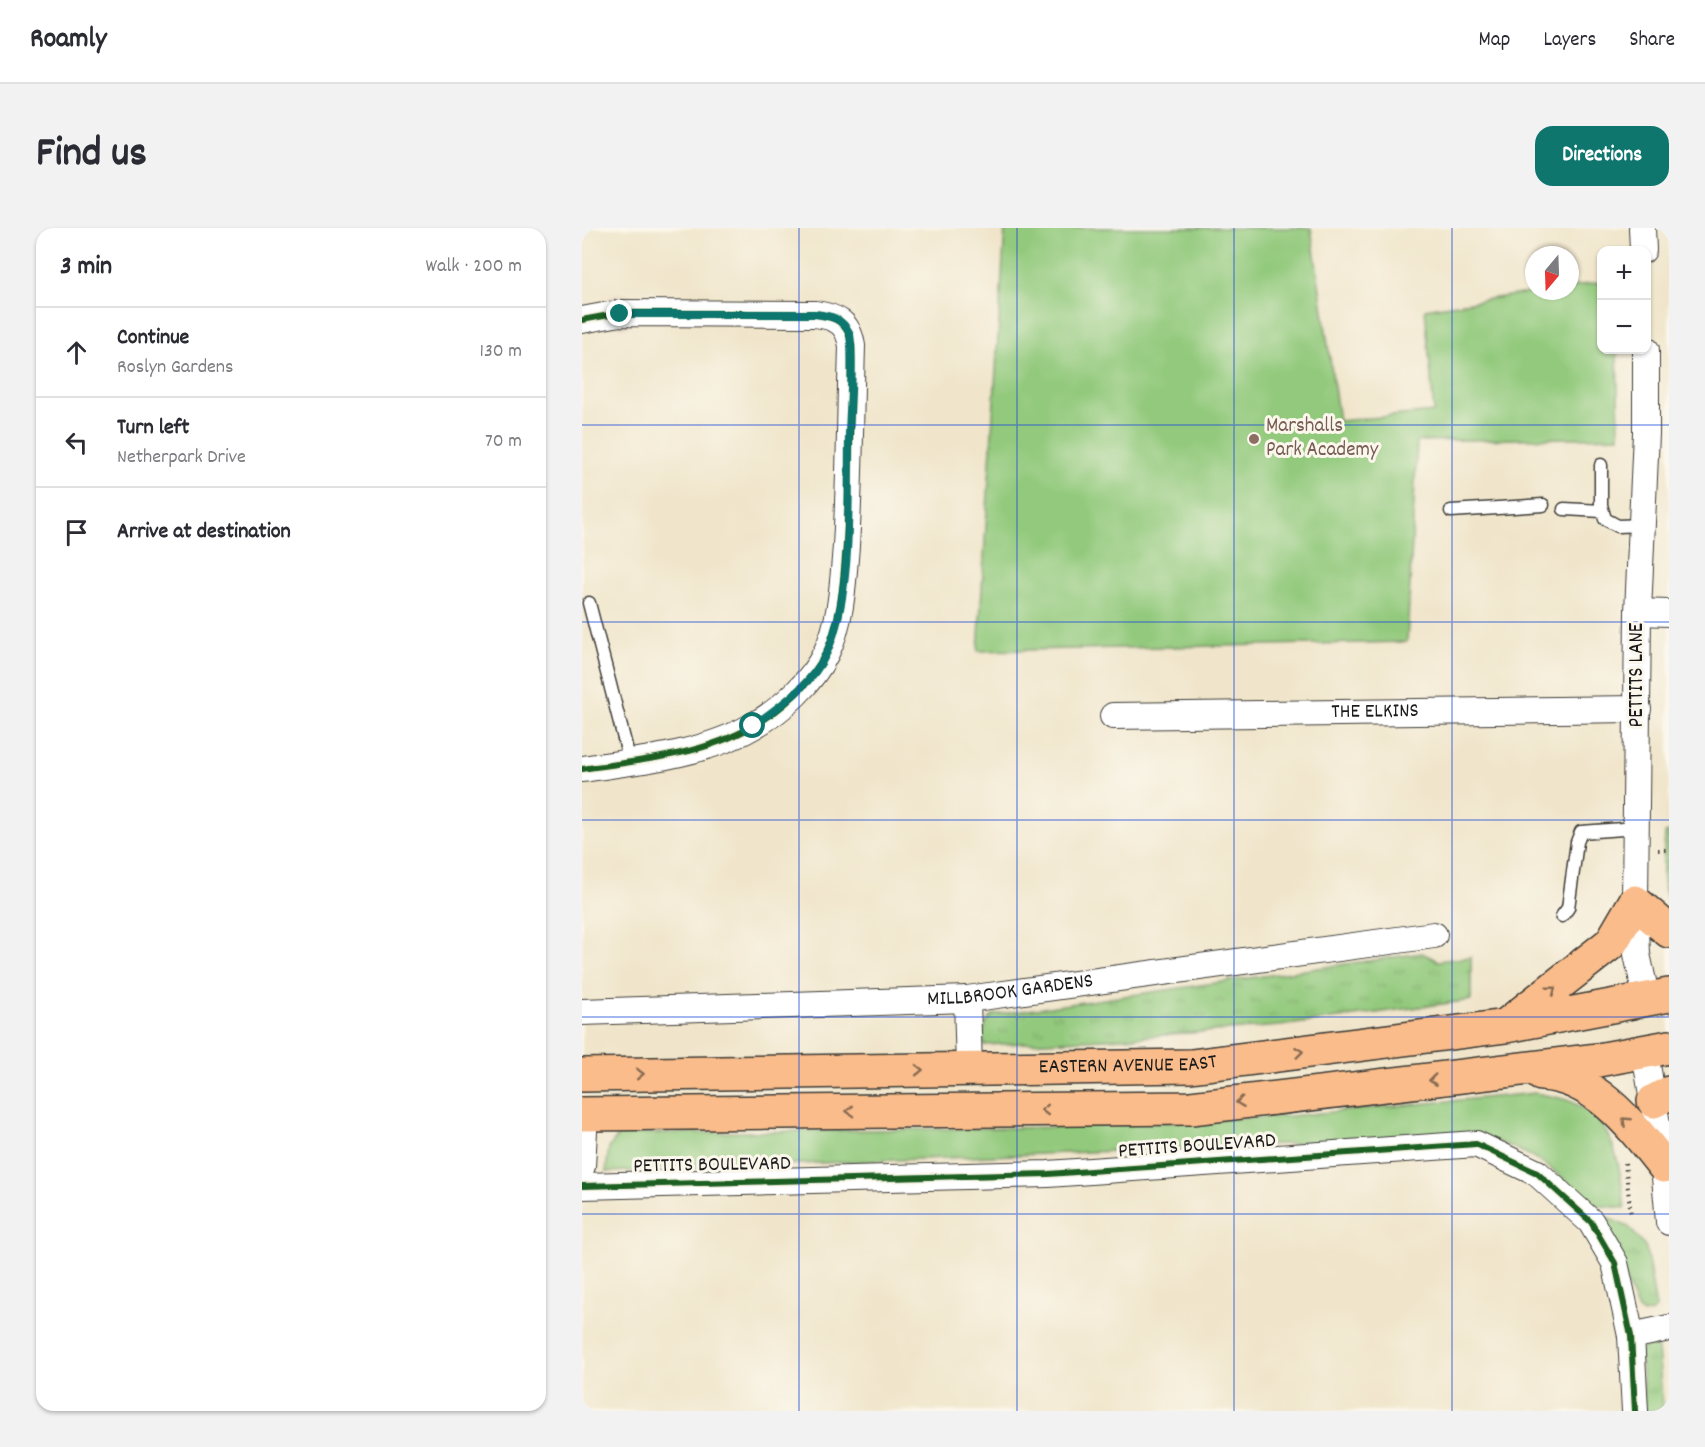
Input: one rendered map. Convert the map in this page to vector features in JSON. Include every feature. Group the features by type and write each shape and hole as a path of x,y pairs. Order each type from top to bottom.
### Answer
{"highway":[{"path":"1506,1026 1611,943 1635,902 1669,931"},
{"path":"1657,1050 1658,997"},
{"name":"EASTERN AVENUE EAST","path":"582,1075 1191,1066 1506,1026 1658,997"},
{"name":"EASTERN AVENUE EAST","path":"583,1114 1191,1108 1491,1073 1657,1050"},
{"path":"1491,1073 1558,1075 1578,1083 1634,1128 1664,1166"}],"street":[{"path":"1642,228 1643,246"},
{"path":"582,320 620,314 815,314 832,316 844,322 850,334 852,346 848,520 843,581 827,652 812,676 793,696 753,726 712,743 630,762 582,769"},
{"name":"PETTITS LANE","path":"1647,354 1657,433 1642,525 1638,612 1635,902 1637,954 1658,997"},
{"path":"1638,612 1669,613"},
{"name":"THE ELKINS","path":"1113,716 1638,709"},
{"name":"MILLBROOK GARDENS","path":"582,1011 967,999 1434,935"},
{"path":"967,999 969,1069"},
{"path":"1657,1050 1669,1222"},
{"path":"582,1166 583,1114"},
{"name":"PETTITS BOULEVARD","path":"582,1186 1048,1174 1476,1144 1537,1173 1591,1222 1615,1263 1631,1336 1635,1411"},
{"path":"1631,1336 1669,1328"}],"lane":[{"path":"1601,465 1602,511 1605,519 1618,526 1642,525"},
{"path":"1451,511 1544,505"},
{"path":"1564,509 1602,511"},
{"path":"589,603 630,762"},
{"path":"1562,916 1568,908 1577,842 1581,832 1637,828"}],"path":[{"path":"1658,850 1669,850"}],"green space":[{"name":"Marshalls Park Academy","path":"1005,228 1311,228 1339,421 1434,412 1425,309 1525,293 1525,300 1579,300 1579,286 1597,283 1597,354 1617,354 1619,437 1417,441 1407,642 978,651"},
{"path":"1669,832 1669,902 1664,886 1663,868 1665,833"},
{"path":"1422,953 1438,961 1471,957 1471,1000 1280,1026 1124,1038 984,1045 984,1028 993,1015"},
{"path":"1536,1093 1572,1102 1587,1111 1598,1122 1613,1147 1621,1176 1625,1208 1592,1205 1541,1162 1512,1147 1478,1136 606,1172 609,1148 619,1134 1067,1127 1289,1116"},
{"path":"1598,1214 1629,1227 1646,1248 1656,1308 1652,1312 1643,1314 1638,1310"},
{"path":"1648,1346 1658,1348 1663,1411 1645,1411 1640,1351"}],"cycle path":[{"path":"582,320 620,313 815,314 840,322 848,331 852,346 843,586 835,628 820,664 785,704 734,736 670,755 582,769"},
{"path":"582,1186 1048,1174 1476,1144 1537,1173 1591,1222 1615,1263 1631,1336 1635,1411"}],"place":[{"name":"Marshalls Park Academy","path":"1254,439"}],"route":[{"path":"620,314 815,314 832,316 844,322 850,334 852,346 848,520 843,581 837,618 827,652 812,676 793,696 753,726"}]}
